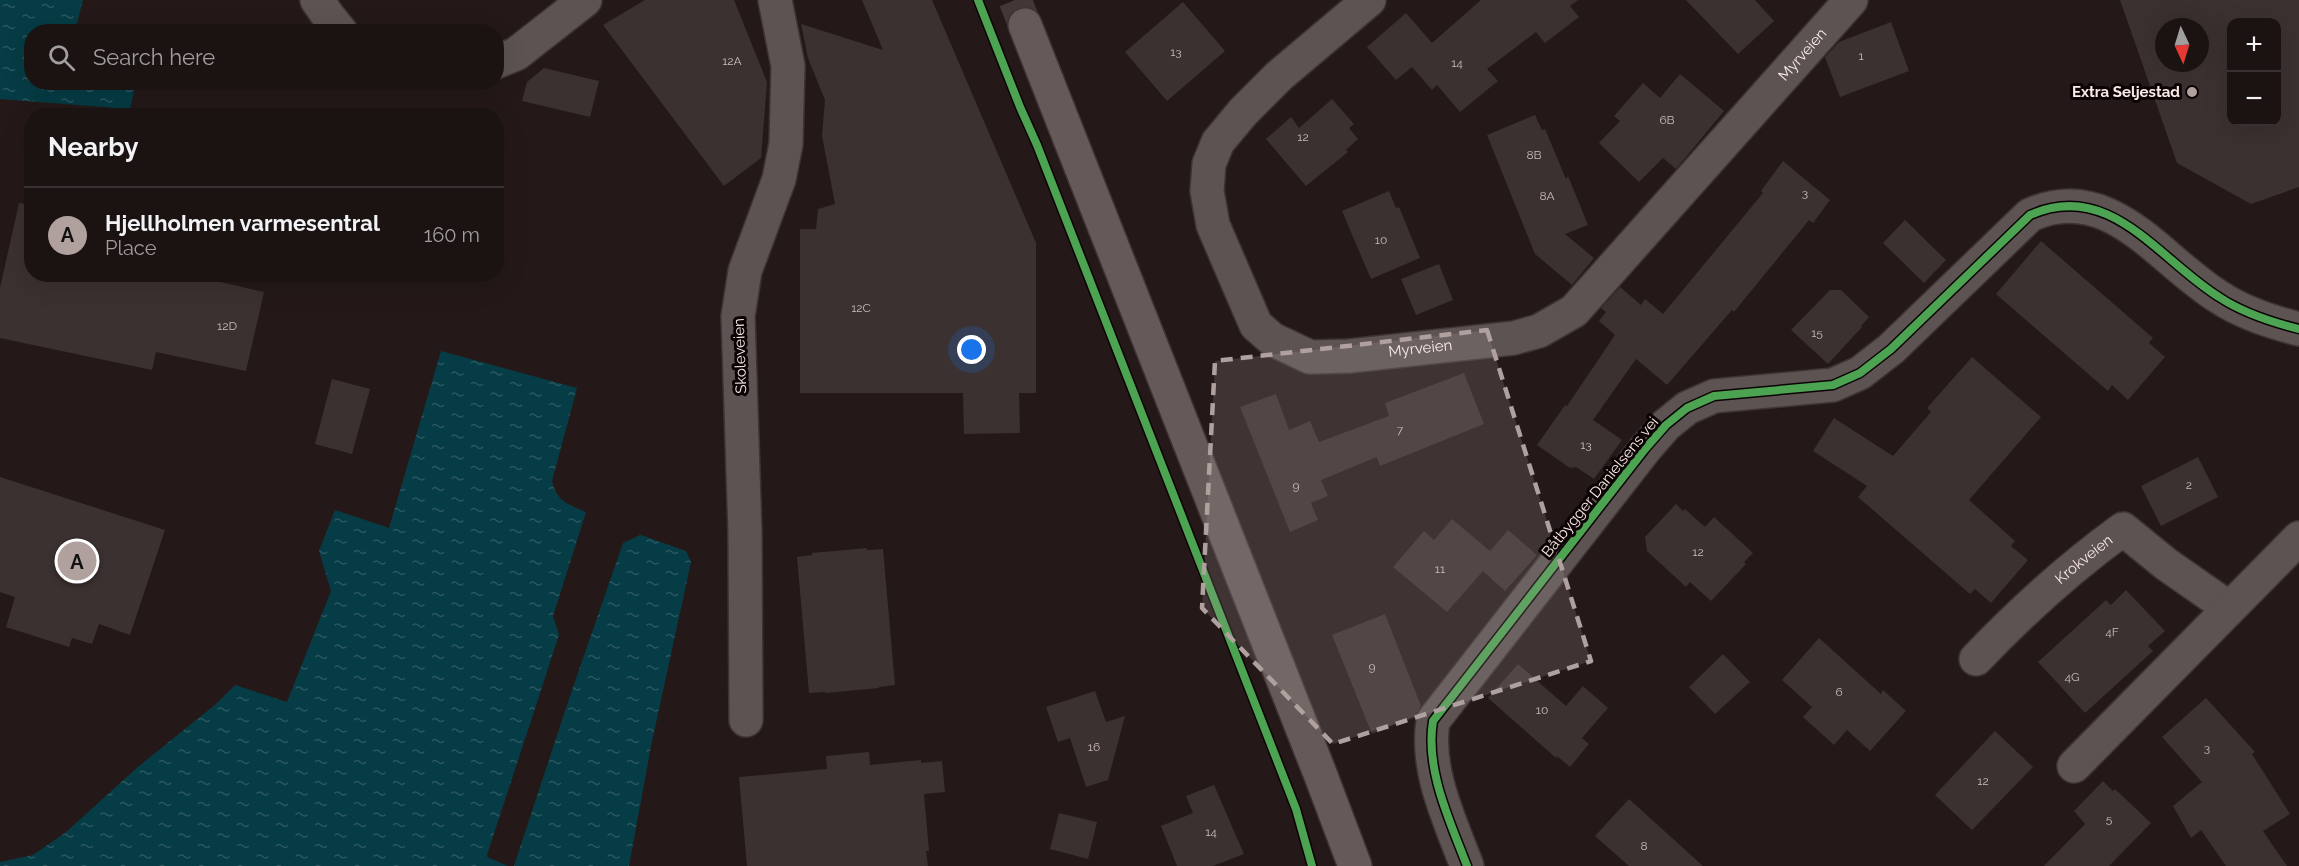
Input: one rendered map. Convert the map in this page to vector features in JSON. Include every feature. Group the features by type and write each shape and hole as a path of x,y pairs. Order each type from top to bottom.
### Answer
{"highway":[{"path":"1025,25 1355,866"}],"street":[{"path":"317,0 334,24"},
{"path":"504,59 516,54 585,0"},
{"name":"Skoleveien","path":"746,720 745,510 738,316 745,271 779,179 786,144 788,66 775,0"},
{"name":"Myrveien","path":"1369,0 1279,76 1243,112 1218,142 1209,164 1207,191 1213,225 1256,325 1272,339 1310,357 1350,356 1514,338 1539,331 1574,311 1851,0"},
{"name":"Båtbygger Danielsens vei","path":"1467,866 1432,763 1433,721 1645,449 1666,424 1687,408 1714,396 1833,385 1860,373 1891,349 2030,215 2060,205 2081,206 2110,214 2138,233 2219,297 2268,322 2299,328"},
{"name":"Krokveien","path":"1976,659 2014,619 2055,582 2123,529 2166,564 2229,608"},
{"path":"2074,766 2299,538"}],"highlighted area":[{"path":"1487,330 1591,661 1333,744 1202,608 1215,361"}],"water":[{"path":"0,0 83,0 77,24 24,24 24,90 134,90 130,108 0,99"},
{"path":"441,351 577,388 552,481 560,498 586,512 553,616 559,635 487,857 508,866 0,866 0,862 33,855 65,833 139,766 216,704 235,685 287,702 331,591 319,551 335,510 389,528"},
{"path":"638,534 686,551 691,562 651,746 629,866 514,866 621,541"}],"pier":[{"path":"634,532 640,535 623,543 515,854 618,540"},
{"path":"559,628 561,636 490,856 492,857 487,855 559,636"}],"building":[{"path":"645,0 734,0 767,82 761,158 724,186 603,25"},
{"path":"862,0 932,0 1036,243 1036,393 1019,393 1020,433 964,434 963,393 800,393 800,229 816,229 818,209 835,204 822,136 825,100 808,58 801,24 883,50"},
{"path":"1481,0 1578,0 1570,6 1579,17 1545,43 1536,32 1487,69 1498,81 1460,112 1437,85 1432,90 1412,67 1396,80 1367,47 1406,13 1432,43"},
{"path":"1686,0 1755,0 1774,21 1738,54"},
{"name":"Extra Seljestad","path":"2120,0 2299,0 2299,187 2251,204 2177,163"},
{"path":"1183,2 1225,51 1167,101 1125,52"},
{"path":"1891,22 1909,71 1840,97 1825,57 1839,42"},
{"path":"544,68 599,81 590,117 522,101 527,82"},
{"path":"1680,74 1724,111 1676,169 1663,158 1639,182 1599,143 1620,121 1614,116 1643,83 1660,98"},
{"path":"1332,99 1354,124 1349,128 1358,139 1346,150 1348,152 1306,186 1266,139 1291,117 1299,128"},
{"path":"1535,115 1542,130 1545,129 1566,179 1568,176 1588,225 1565,234 1594,258 1572,285 1535,254 1487,135"},
{"path":"1783,161 1830,200 1813,223 1809,220 1734,312 1732,310 1667,385 1636,359 1593,420 1622,440 1594,479 1576,467 1570,468 1537,445 1565,405 1567,406 1615,335 1599,321 1606,312 1601,308 1620,287 1641,305 1645,299 1663,314 1763,193 1761,191"},
{"path":"1389,191 1396,208 1399,207 1420,258 1371,279 1342,211"},
{"path":"19,203 24,204 24,282 221,282 264,292 246,371 156,352 152,370 0,338 0,288"},
{"path":"1905,220 1946,260 1924,283 1883,243"},
{"path":"2041,241 2153,338 2149,343 2165,357 2128,400 2112,385 2108,391 1996,294"},
{"path":"1439,264 1453,300 1416,315 1401,279"},
{"path":"1830,290 1841,290 1869,317 1828,364 1791,330"},
{"path":"1972,357 2041,417 1969,500 2015,541 2011,546 2028,560 1991,603 1975,589 1970,594 1858,497 1867,486 1813,451 1834,418 1893,456 1931,412 1927,408"},
{"path":"1464,373 1484,424 1380,466 1377,457 1321,480 1328,496 1311,503 1318,520 1290,532 1240,407 1276,394 1289,430 1310,421 1319,442 1389,416 1385,403"},
{"path":"332,379 370,389 352,454 315,444"},
{"path":"2198,457 2218,497 2161,526 2141,486"},
{"path":"0,477 165,530 130,635 99,624 92,644 72,638 69,647 6,627 15,597 0,592"},
{"path":"1676,504 1705,527 1714,517 1753,553 1744,562 1746,564 1711,601 1690,582 1686,587 1647,551 1645,537"},
{"path":"1452,519 1490,551 1508,530 1537,555 1505,591 1483,571 1447,612 1393,567 1424,531 1434,540"},
{"path":"867,548 867,550 883,549 895,685 809,693 797,557 812,555 812,553"},
{"path":"2126,590 2165,631 2148,646 2153,651 2085,713 2038,662 2106,600 2111,605"},
{"path":"1385,614 1421,706 1415,716 1372,734 1332,635"},
{"path":"1819,638 1881,694 1883,690 1906,711 1870,751 1847,730 1834,745 1803,717 1812,707 1782,680"},
{"path":"1723,654 1750,682 1715,714 1689,687"},
{"path":"1518,664 1566,706 1583,686 1608,708 1582,738 1589,744 1570,767 1557,756 1556,758 1488,698"},
{"path":"1095,691 1106,722 1125,716 1108,780 1086,787 1070,738 1058,742 1046,707"},
{"path":"2206,698 2255,752 2252,754 2290,814 2263,831 2287,866 2226,866 2201,830 2191,838 2173,806 2202,782 2162,737"},
{"path":"1995,731 2033,767 1972,830 1935,795"},
{"path":"869,752 870,765 921,760 921,763 942,761 945,792 924,794 929,851 926,851 928,866 747,866 739,777 827,769 826,756"},
{"path":"2103,781 2113,791 2115,789 2151,823 2109,866 2044,866 2085,824 2074,811"},
{"path":"1214,785 1244,854 1213,866 1177,866 1161,826 1193,813 1186,796"},
{"path":"1629,799 1703,866 1629,866 1595,836"},
{"path":"1059,813 1097,822 1088,859 1050,849"}],"tunnel":[{"path":"1015,0 1025,25"}],"cycle path":[{"path":"978,0 1037,145 1296,809 1312,866"},
{"path":"1467,866 1436,777 1431,739 1433,721 1645,449 1666,425 1687,408 1714,396 1833,385 1860,373 1891,349 2030,215 2059,207 2085,207 2109,215 2154,245 2197,281 2228,303 2257,316 2299,329"}],"place":[{"name":"Extra Seljestad","path":"2192,92"},
{"name":"Hjellholmen varmesentral","path":"77,561"}]}
